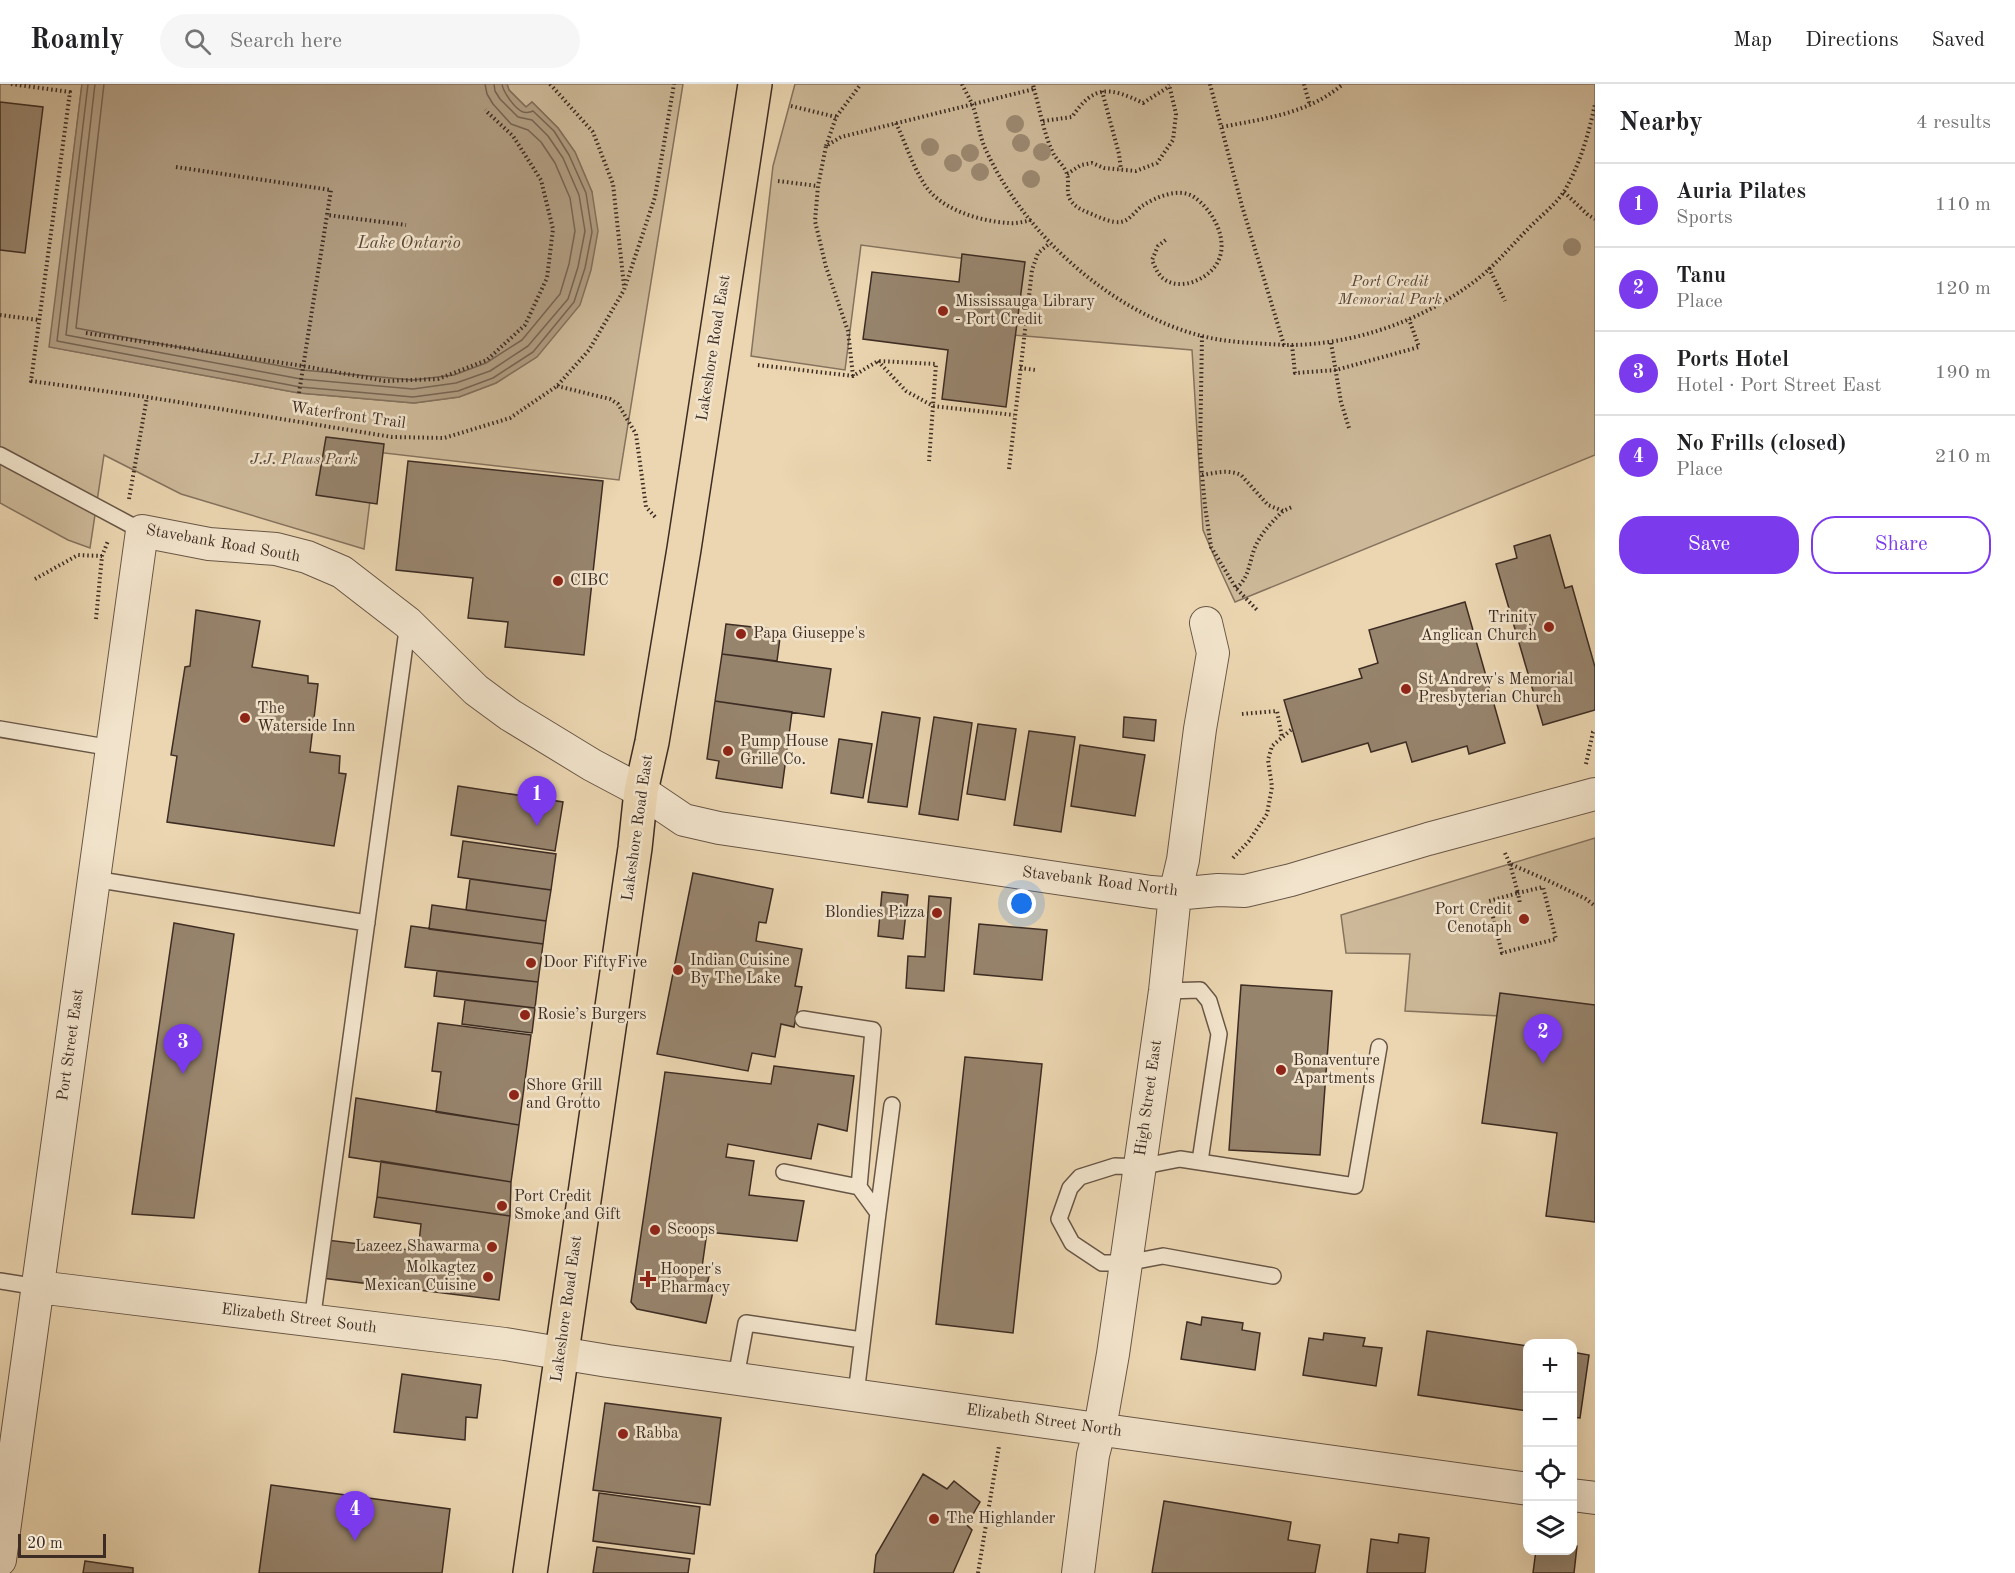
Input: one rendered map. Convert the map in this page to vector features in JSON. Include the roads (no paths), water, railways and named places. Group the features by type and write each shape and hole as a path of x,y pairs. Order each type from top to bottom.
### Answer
{"main road":[{"name":"Lakeshore Road East","path":"530,1573 635,848 641,791 652,742 684,549 755,84"}],"street":[{"name":"Stavebank Road South","path":"142,531 209,544 276,549 307,557 342,572 408,623 484,697 550,740 641,791"},
{"name":"Port Street East","path":"0,1560 142,531"},
{"name":"High Street East","path":"1078,1573 1093,1455 1113,1354 1164,991 1175,894 1183,860 1200,729 1213,653 1206,623"},
{"name":"Stavebank Road North","path":"641,791 684,820 719,828 1175,894 1218,890 1245,891 1268,886 1590,780"},
{"name":"Elizabeth Street South","path":"38,1287 561,1353"},
{"name":"Elizabeth Street North","path":"561,1353 1523,1488"},
{"path":"1577,1496 1595,1498"}],"lane":[{"name":"Stavebank Road South","path":"0,455 142,531"},
{"path":"312,1321 408,623"},
{"path":"0,729 112,748"},
{"path":"94,879 367,923"},
{"path":"1164,991 1200,990 1209,1001 1219,1034 1200,1161"},
{"path":"803,1019 873,1030 859,1187 878,1213"},
{"path":"1273,1276 1163,1256 1126,1263 1102,1263 1072,1243 1059,1219 1070,1188 1080,1177 1115,1166 1139,1167 1180,1159 1355,1186 1379,1047"},
{"path":"856,1395 892,1105"},
{"path":"784,1172 859,1187"},
{"path":"0,1281 38,1287"},
{"path":"736,1377 746,1323 862,1340"}],"water":[{"name":"Lake Ontario","path":"82,84 507,84 509,90 526,107 532,102 558,128 575,152 592,192 598,231 591,270 580,305 537,357 496,383 459,397 414,403 299,393 49,347"}],"place":[{"name":"Mississauga Library - Port Credit","path":"943,311"},
{"name":"CIBC","path":"558,581"},
{"name":"Trinity Anglican Church","path":"1549,627"},
{"name":"Papa Giuseppe's","path":"741,634"},
{"name":"St Andrew's Memorial Presbyterian Church","path":"1406,689"},
{"name":"The Waterside Inn","path":"245,718"},
{"name":"Pump House Grille Co.","path":"728,751"},
{"name":"Auria Pilates","path":"537,826"},
{"name":"Blondies Pizza","path":"937,913"},
{"name":"Port Credit Cenotaph","path":"1524,919"},
{"name":"Door FiftyFive","path":"531,963"},
{"name":"Indian Cuisine By The Lake","path":"678,970"},
{"name":"Rosie’s Burgers","path":"525,1015"},
{"name":"Tanu","path":"1543,1064"},
{"name":"Bonaventure Apartments","path":"1281,1070"},
{"name":"Ports Hotel","path":"183,1074"},
{"name":"Shore Grill and Grotto","path":"514,1095"},
{"name":"Port Credit Smoke and Gift","path":"502,1206"},
{"name":"Scoops","path":"655,1230"},
{"name":"Lazeez Shawarma","path":"492,1247"},
{"name":"Molkagtez Mexican Cuisine","path":"488,1277"},
{"name":"Hooper's Pharmacy","path":"648,1279"},
{"name":"Rabba","path":"623,1434"},
{"name":"The Highlander","path":"934,1519"},
{"name":"No Frills (closed)","path":"355,1541"}],"park label":[{"name":"Port Credit Memorial Park","path":"1390,291"},
{"name":"J.J. Plaus Park","path":"304,460"}]}
